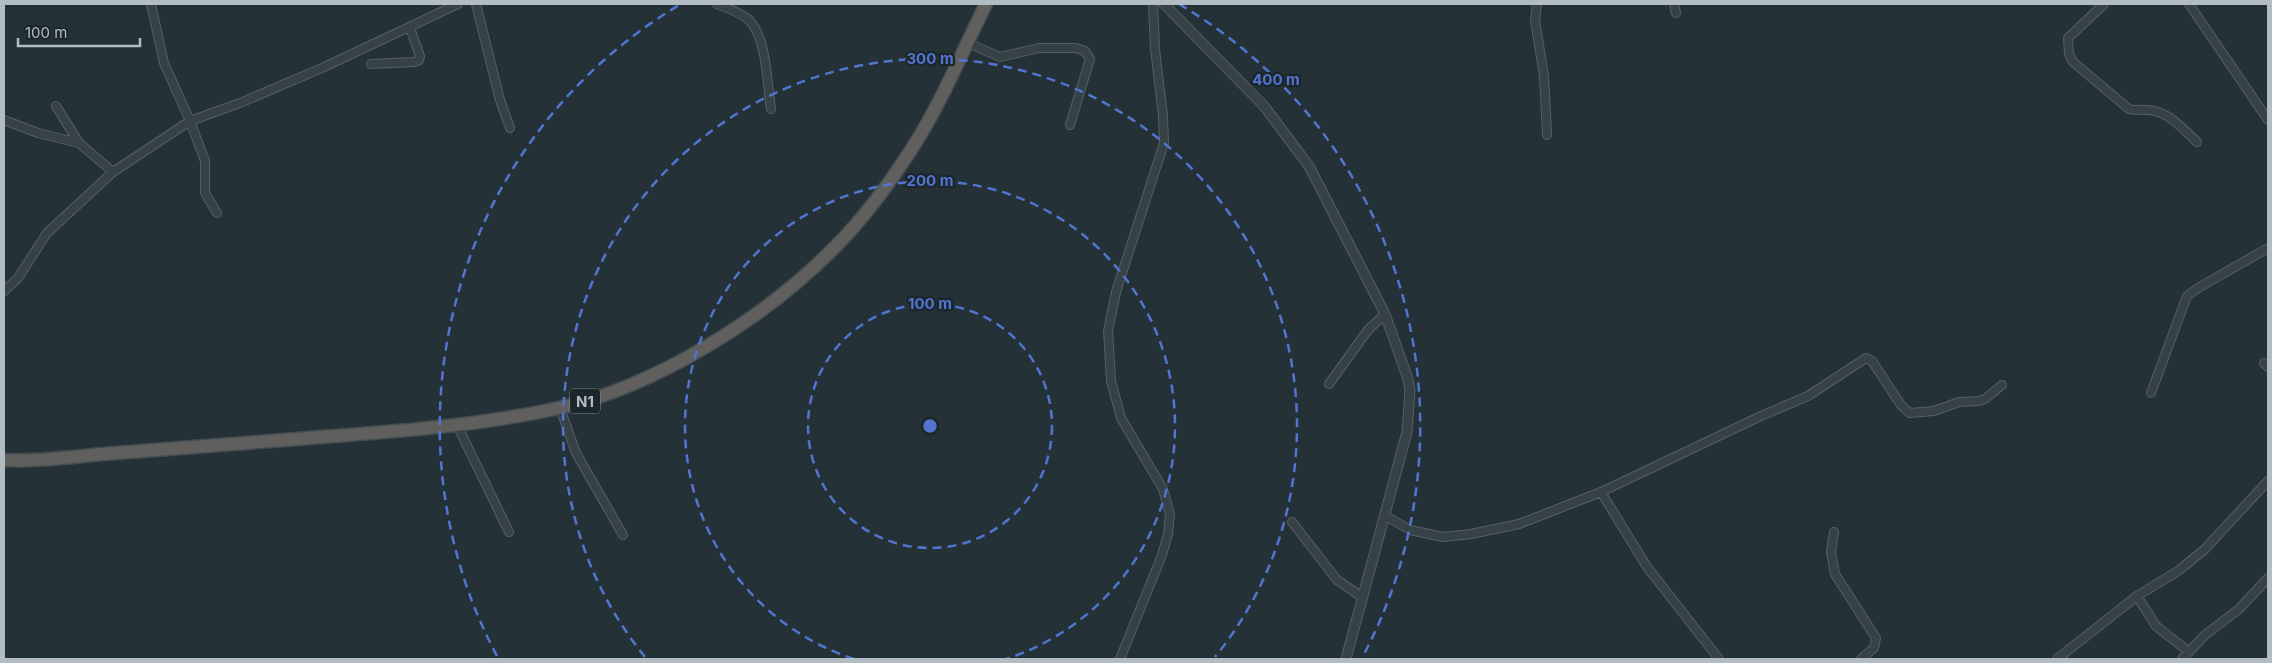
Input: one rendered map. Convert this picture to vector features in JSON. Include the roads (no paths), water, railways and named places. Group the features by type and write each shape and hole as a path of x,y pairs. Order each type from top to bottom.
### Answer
{"highway":[{"name":"N1","path":"4,460 190,448 457,425 560,408 622,388 695,354 724,336 785,292 836,246 872,205 912,149 968,43 985,5"}],"street":[{"path":"151,4 164,63 190,121 206,166 205,193 216,213"},
{"path":"4,291 18,278 47,233 113,172 190,121 240,103 410,28 458,4"},
{"path":"476,4 500,100 510,128"},
{"path":"717,4 740,14 757,29 761,41 771,109"},
{"path":"1120,659 1162,555 1168,534 1170,514 1163,489 1121,418 1111,381 1108,330 1116,292 1164,142 1163,116 1155,50 1153,4"},
{"path":"1164,4 1264,106 1309,166 1385,314 1402,357 1410,391 1407,432 1346,659"},
{"path":"1537,4 1535,20 1544,76 1546,135"},
{"path":"1674,4 1676,13"},
{"path":"2104,4 2068,38 2069,54 2073,62 2129,109 2137,111 2148,110 2164,114 2197,142"},
{"path":"2189,4 2268,120"},
{"path":"371,64 415,62 419,60 420,56 410,28"},
{"path":"968,43 1000,57 1039,48 1085,50 1090,59 1070,125"},
{"path":"56,106 79,143 113,172"},
{"path":"4,120 38,133 79,143"},
{"path":"2151,393 2188,296 2214,278 2268,248"},
{"path":"1329,384 1368,330 1385,314"},
{"path":"1384,515 1420,533 1443,537 1471,534 1519,524 1601,492 1761,416 1808,396 1866,358 1872,360 1901,405 1910,413 1934,410 1959,402 1979,401 1985,399 2002,385"},
{"path":"560,408 576,453 622,535"},
{"path":"457,425 509,532"},
{"path":"2057,659 2137,596 2178,571 2204,550 2268,481"},
{"path":"1601,492 1647,567 1719,659"},
{"path":"1292,522 1338,580 1362,597"},
{"path":"1834,532 1831,552 1835,574 1876,638 1874,648 1861,659"},
{"path":"2182,659 2205,635 2239,609 2268,578"},
{"path":"2137,596 2156,626 2188,652"}]}
